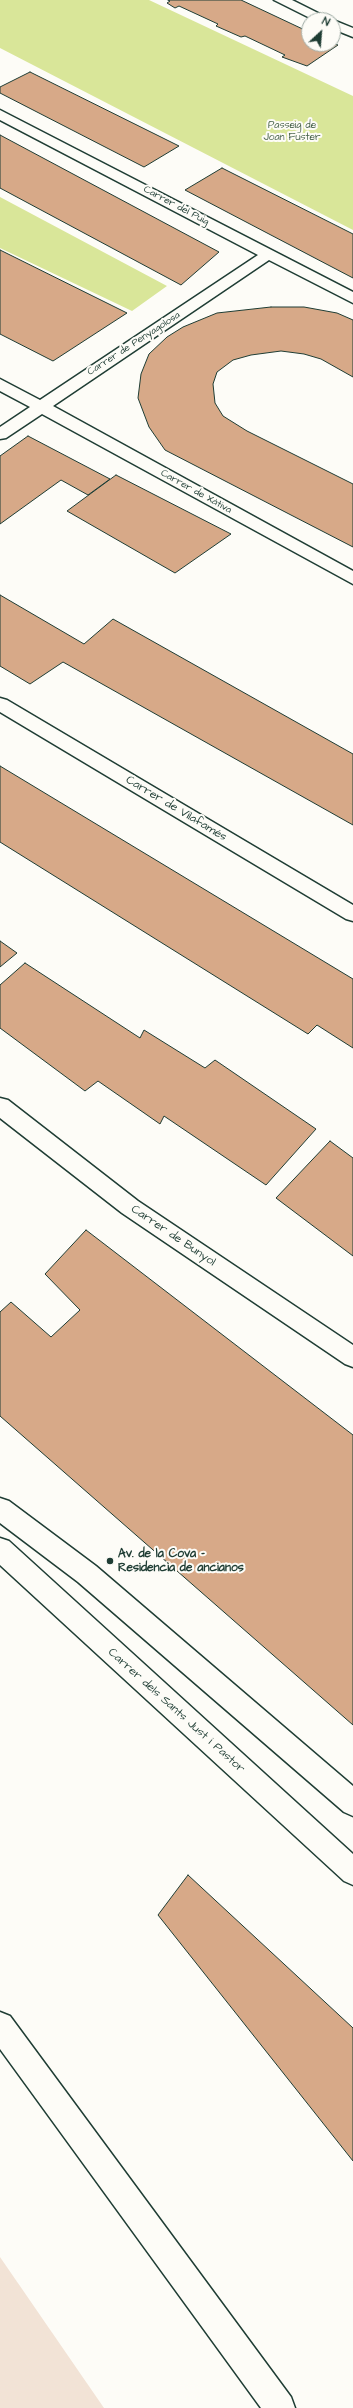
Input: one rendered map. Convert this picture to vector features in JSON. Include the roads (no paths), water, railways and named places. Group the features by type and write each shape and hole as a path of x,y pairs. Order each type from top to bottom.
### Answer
{"street":[{"path":"281,0 307,12"},
{"path":"341,28 353,33"},
{"name":"Carrer del Puig","path":"0,114 353,298"},
{"name":"Carrer de Penyagolosa","path":"0,434 39,406 270,254"},
{"name":"Carrer de Xàtiva","path":"0,384 353,578"},
{"name":"Carrer de Vilafamés","path":"0,704 353,914"},
{"name":"Carrer de Bunyol","path":"0,1106 130,1207 353,1358"},
{"path":"0,1509 87,1574 353,1803"},
{"name":"Carrer dels Sants Just i Pastor","path":"0,1549 353,1872"},
{"path":"0,2026 280,2408"}],"place":[{"name":"Av. de la Cova - Residencia de ancianos","path":"110,1561"}],"park label":[{"name":"Passeig de Joan Fuster","path":"292,132"}]}
